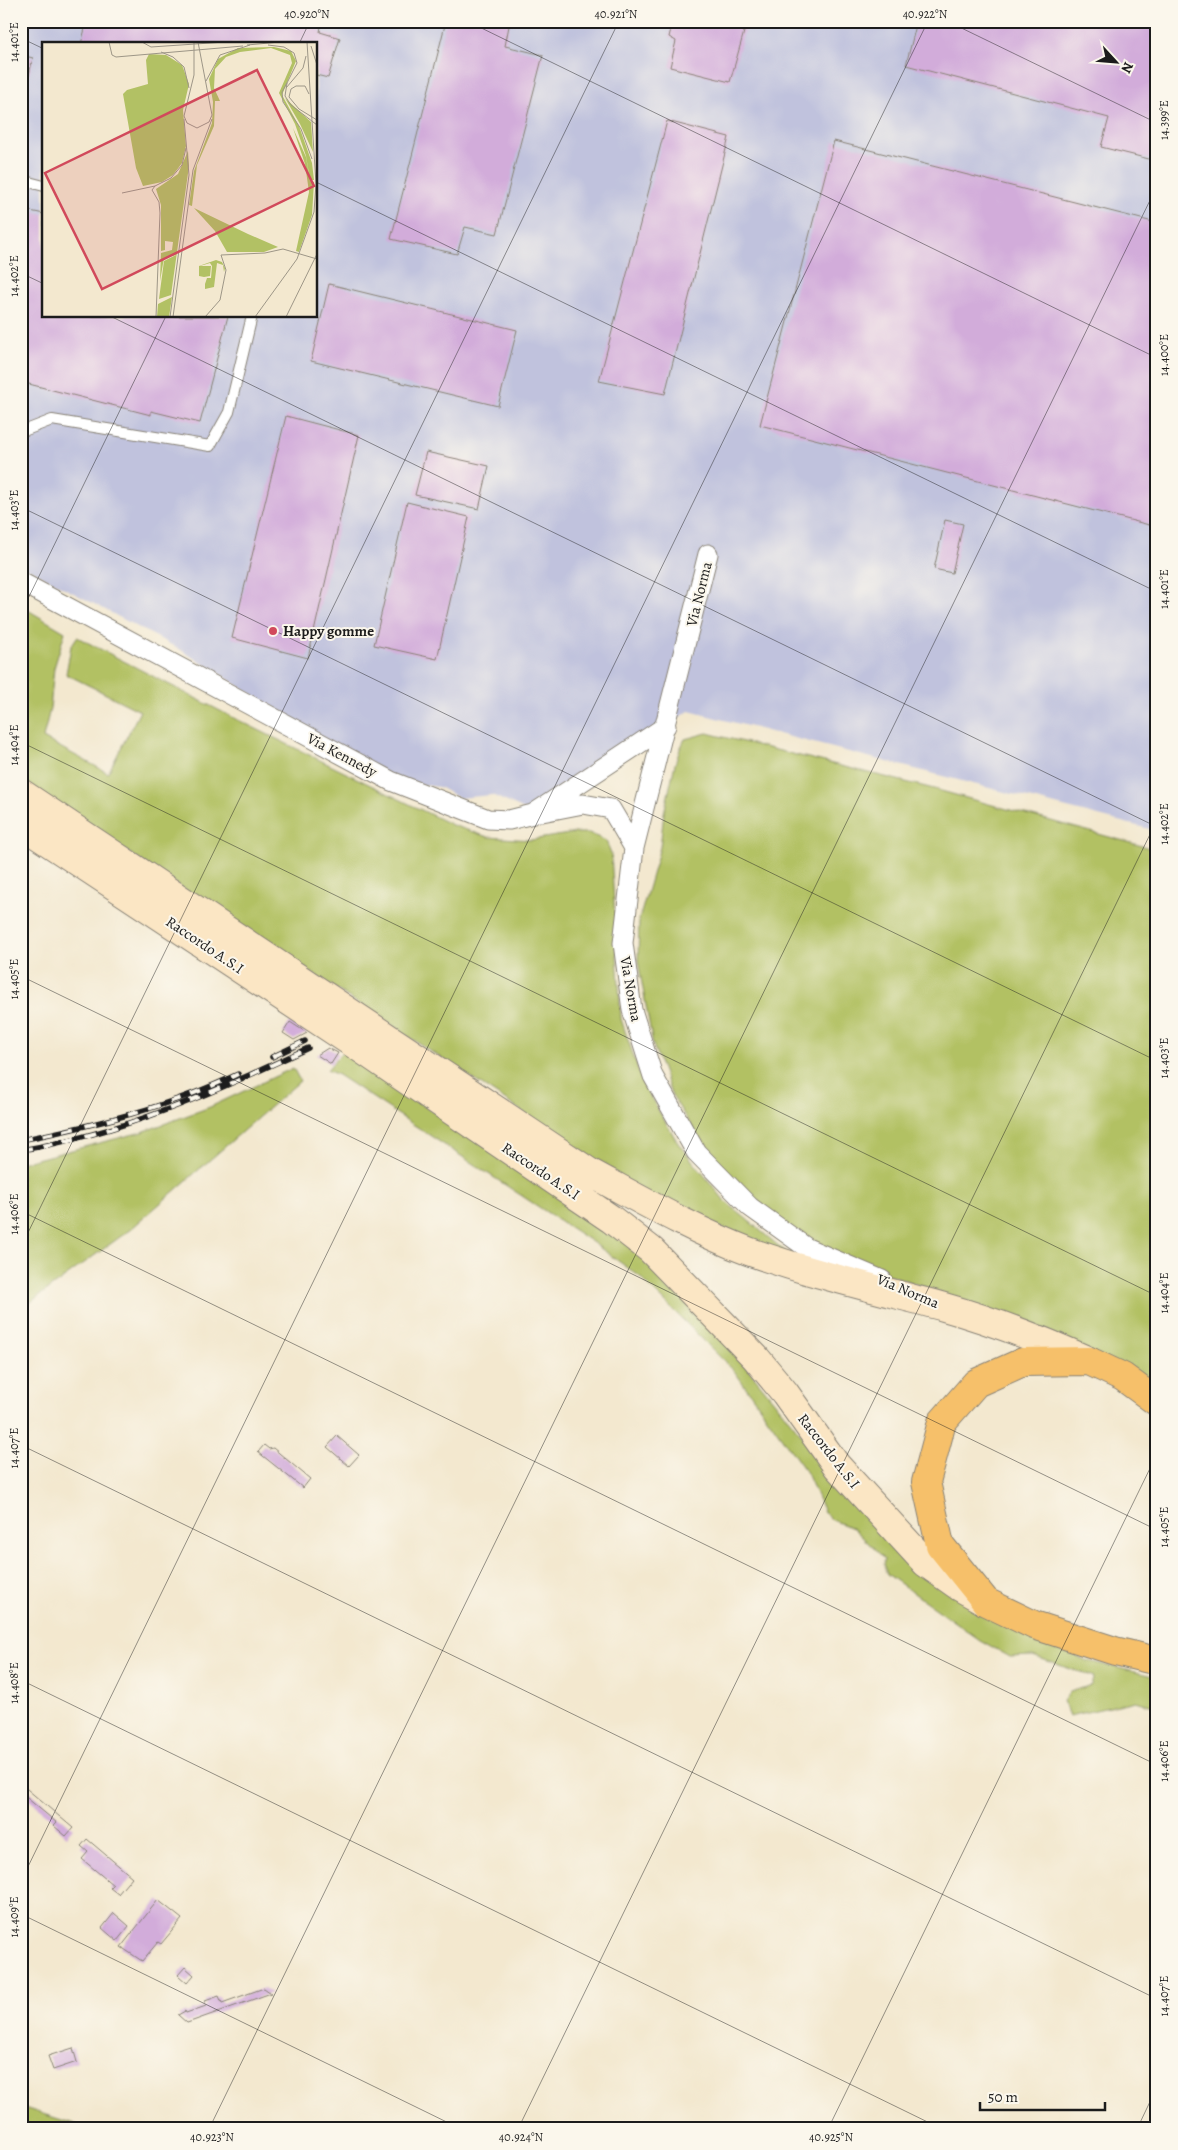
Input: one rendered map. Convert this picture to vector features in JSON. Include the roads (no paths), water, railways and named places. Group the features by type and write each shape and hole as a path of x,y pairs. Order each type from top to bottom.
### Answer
{"main road":[{"path":"1157,1402 1123,1377 1089,1361 1023,1362 976,1383 942,1422 926,1482 940,1545 986,1602 1034,1625 1115,1651 1157,1661"}],"street":[{"name":"Via Norma","path":"708,554 634,848 623,943 632,1010 653,1076 696,1152 750,1208 807,1248 946,1307"},
{"name":"Via Kennedy","path":"21,582 391,780 488,819 510,820 533,814 666,726"},
{"name":"Raccordo A.S.I","path":"21,793 589,1172 667,1214 746,1250 828,1278 946,1307 1037,1338 1089,1361"},
{"path":"533,814 583,804 611,809 634,848"},
{"name":"Raccordo A.S.I","path":"21,824 360,1048 611,1219 651,1250 756,1358 785,1393 837,1466 926,1563 960,1587 986,1602"}],"lane":[{"path":"21,180 42,185"},
{"path":"21,432 52,420 210,446 229,412 252,318"}],"railway":[{"path":"272,1057 305,1041"},
{"path":"21,1150 59,1143 133,1122 203,1095 308,1048"},
{"path":"21,1140 132,1114 186,1096 238,1074"}],"place":[{"name":"Happy gomme","path":"273,631"}]}
